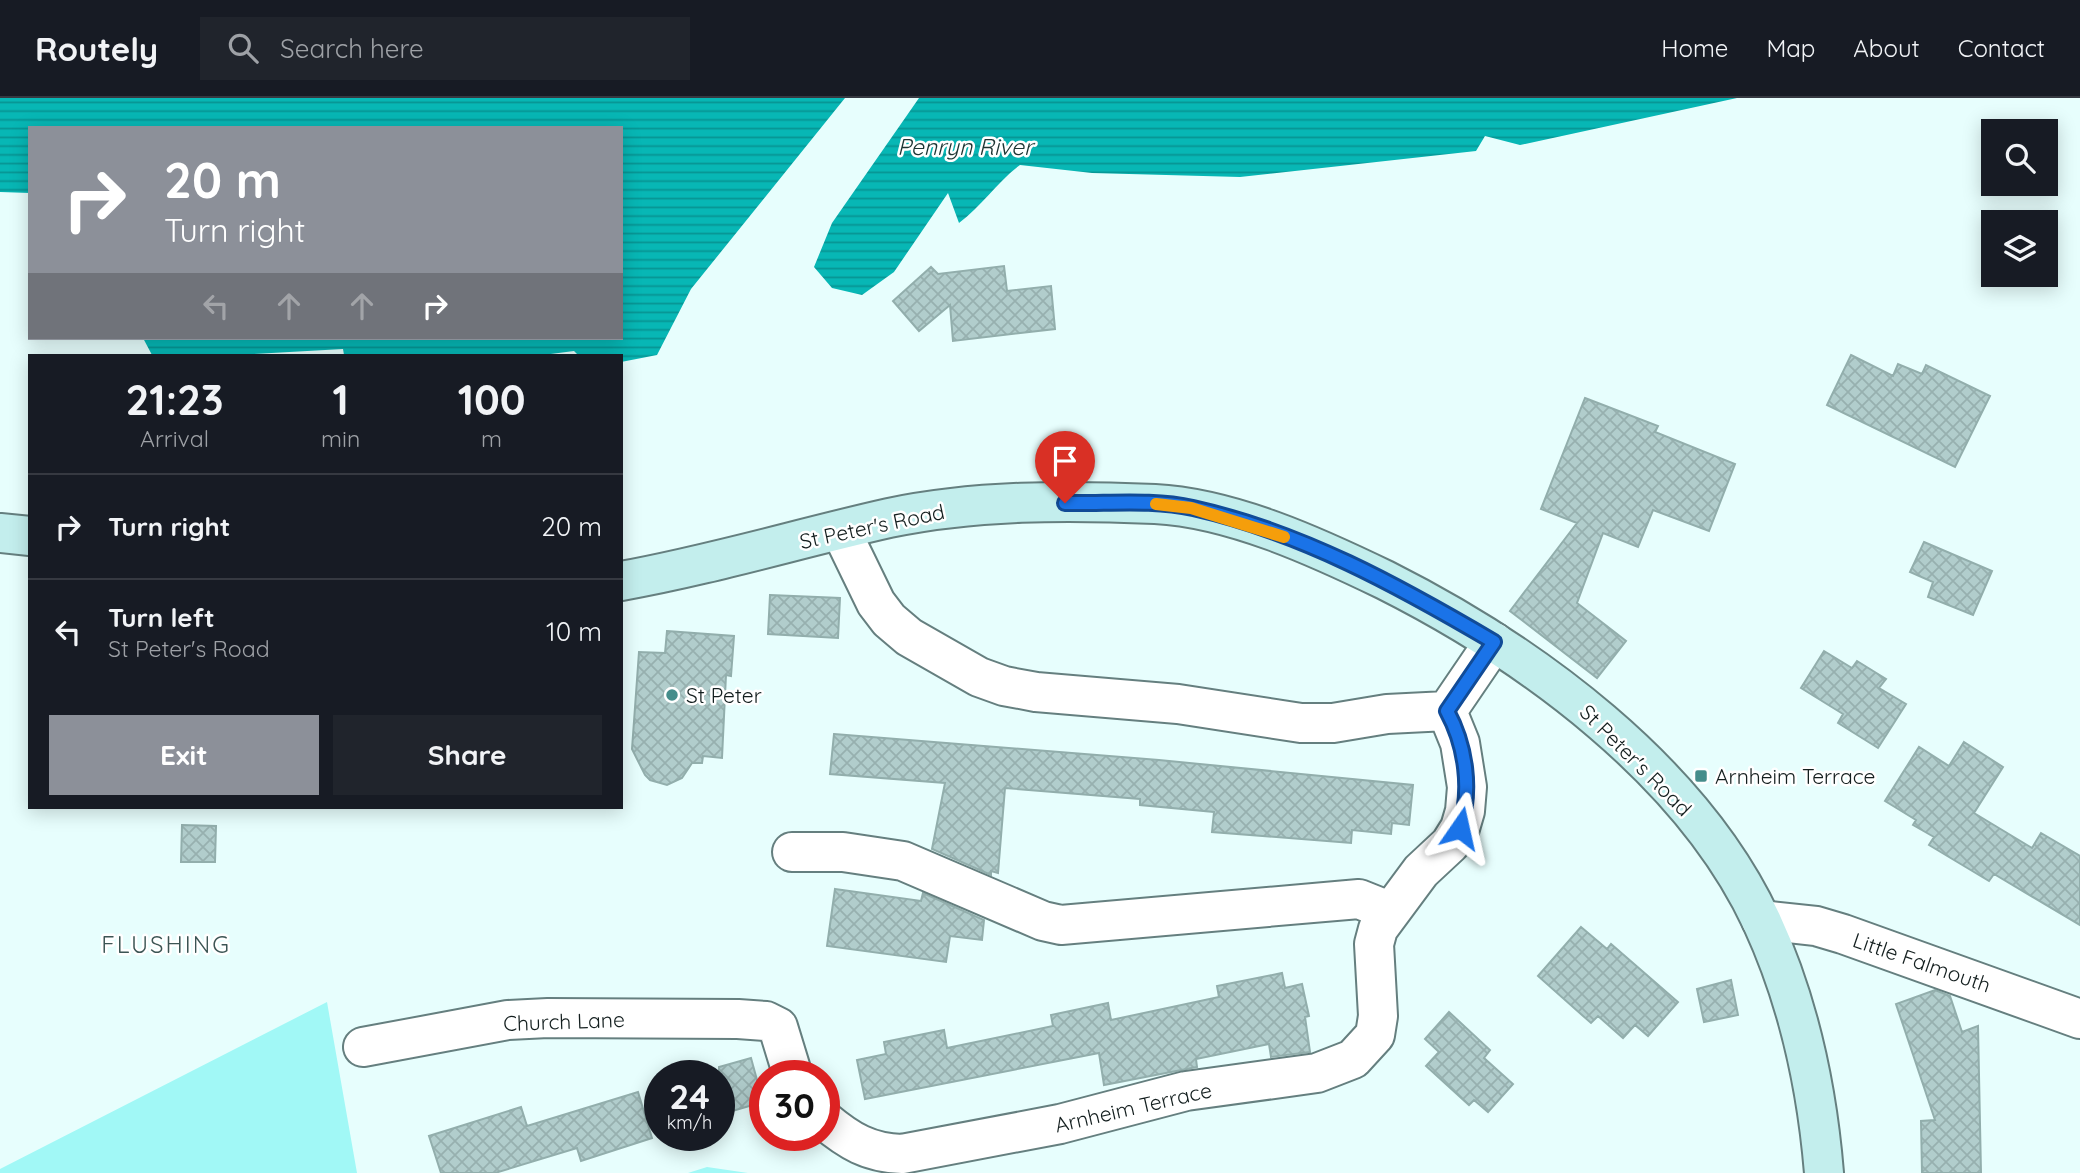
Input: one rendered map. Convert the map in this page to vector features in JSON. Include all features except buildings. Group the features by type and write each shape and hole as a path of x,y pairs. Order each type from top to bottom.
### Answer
{"street":[{"name":"St Peter's Road","path":"623,581 890,518 995,505 1049,502 1191,508 1335,556 1403,589 1529,663 1605,723 1648,766 1716,845 1761,920 1783,978 1806,1056 1824,1173"},
{"path":"841,531 876,603 889,620 909,637 979,677 1004,686 1036,692 1178,704 1301,723 1333,723 1387,714 1447,711 1494,642"},
{"path":"0,533 28,536"},
{"name":"Arnheim Terrace","path":"840,1131 861,1147 880,1153 902,1154 1060,1124 1186,1091 1317,1073 1353,1059 1375,1035 1378,1017 1374,944 1378,929 1421,872 1450,844 1460,828 1465,811 1467,787 1460,743 1447,711"},
{"path":"792,852 843,852 903,861 1043,921 1062,925 1359,899 1389,911"},
{"name":"Little Falmouth","path":"1761,920 1816,926 2080,1019"},
{"name":"Church Lane","path":"363,1047 508,1020 548,1018 766,1021 778,1027 788,1060"}],"shaded area":[{"path":"327,1002 357,1173 0,1173 0,1169"},
{"path":"707,1167 748,1173 688,1173"}],"water":[{"name":"Penryn River","path":"0,98 845,98 691,289 657,355 623,362 623,354 577,354 574,351 551,354 344,354 343,349 256,354 151,354 144,340 623,340 623,126 28,126 28,193 0,192"},
{"name":"Penryn River","path":"919,98 1737,98 1520,145 1485,136 1476,151 1240,177 1092,173 1020,165 959,223 948,193 894,272 862,295 832,288 814,267 832,223"}],"slow traffic":[{"path":"1156,504 1191,508 1284,537"}],"place":[{"name":"St Peter","path":"672,695"},
{"name":"Arnheim Terrace","path":"1701,776"}],"district":[{"name":"FLUSHING","path":"166,944"}],"route":[{"path":"1065,503 1156,504 1191,508 1223,517 1335,556 1403,589 1494,642 1447,711 1460,743 1467,787 1460,828"}]}
